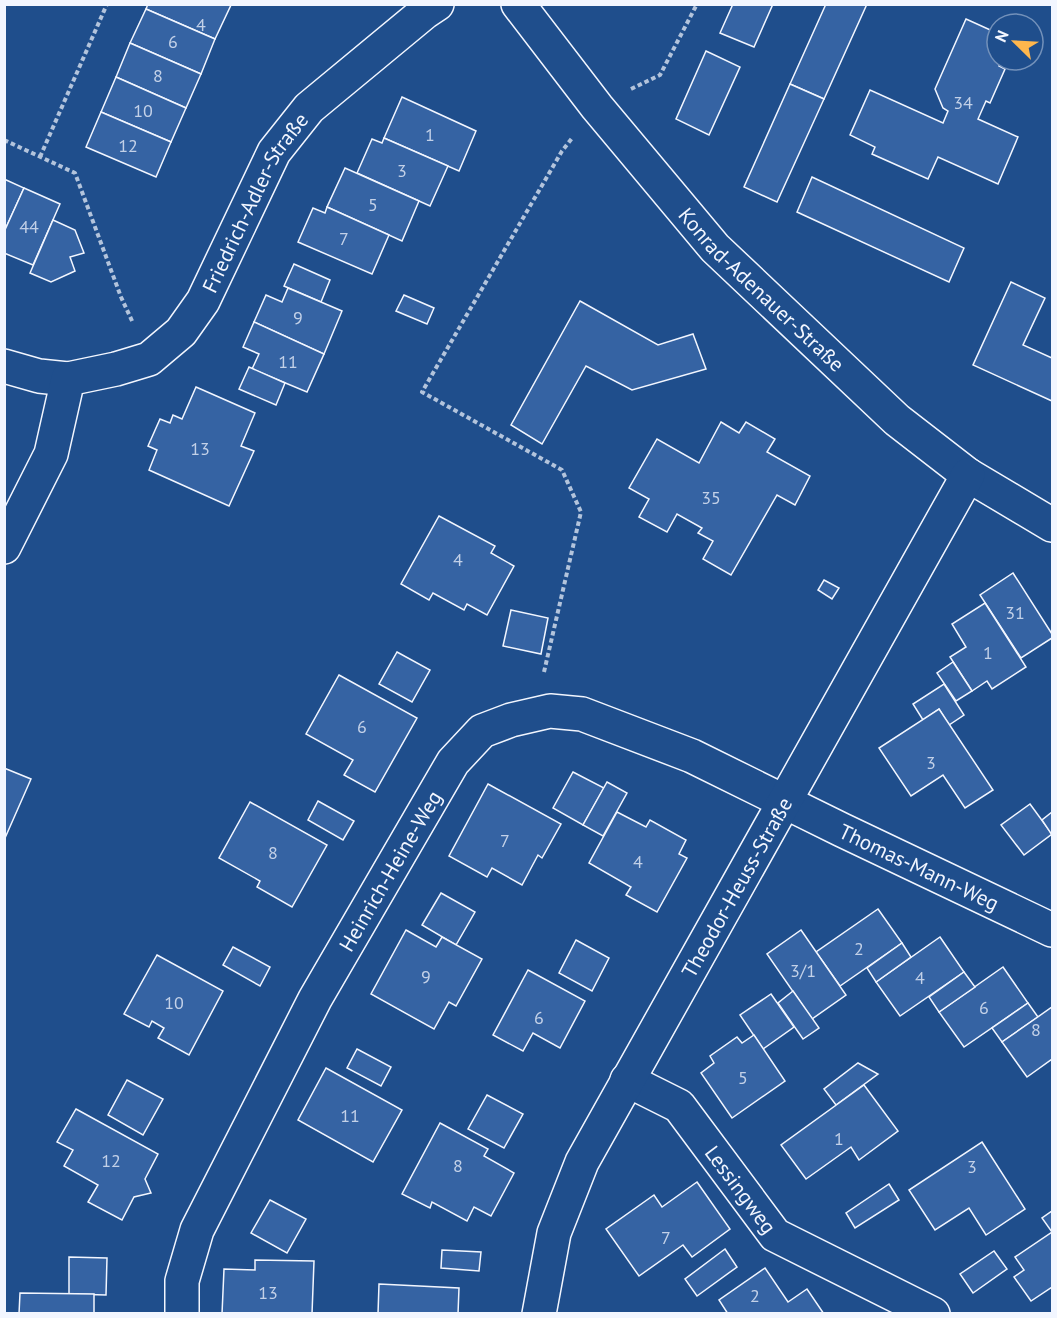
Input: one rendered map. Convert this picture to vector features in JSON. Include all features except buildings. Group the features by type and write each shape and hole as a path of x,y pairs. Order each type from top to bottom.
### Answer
{"street":[{"name":"Friedrich-Adler-Straße","path":"4,366 39,376 68,379 149,359 181,332 203,301 274,152 309,108 437,4"},
{"name":"Konrad-Adenauer-Straße","path":"518,4 597,107 715,248 897,420 968,474 1053,525"},
{"path":"4,547 51,454 68,379"},
{"name":"Theodor-Heuss-Straße","path":"538,1314 554,1233 582,1162 968,474"},
{"name":"Heinrich-Heine-Weg","path":"182,1314 182,1281 197,1230 315,999 453,762 482,731 511,720 550,711 582,714 692,756 785,801"},
{"name":"Thomas-Mann-Weg","path":"785,801 1053,930"},
{"name":"Lessingweg","path":"627,1080 679,1106 775,1235 933,1314"}],"path":[{"path":"39,157 107,4"},
{"path":"550,711 543,674 581,512 562,470 422,392 562,151 597,107 660,75 697,4"},
{"path":"4,140 75,174 121,297 149,359"}]}
